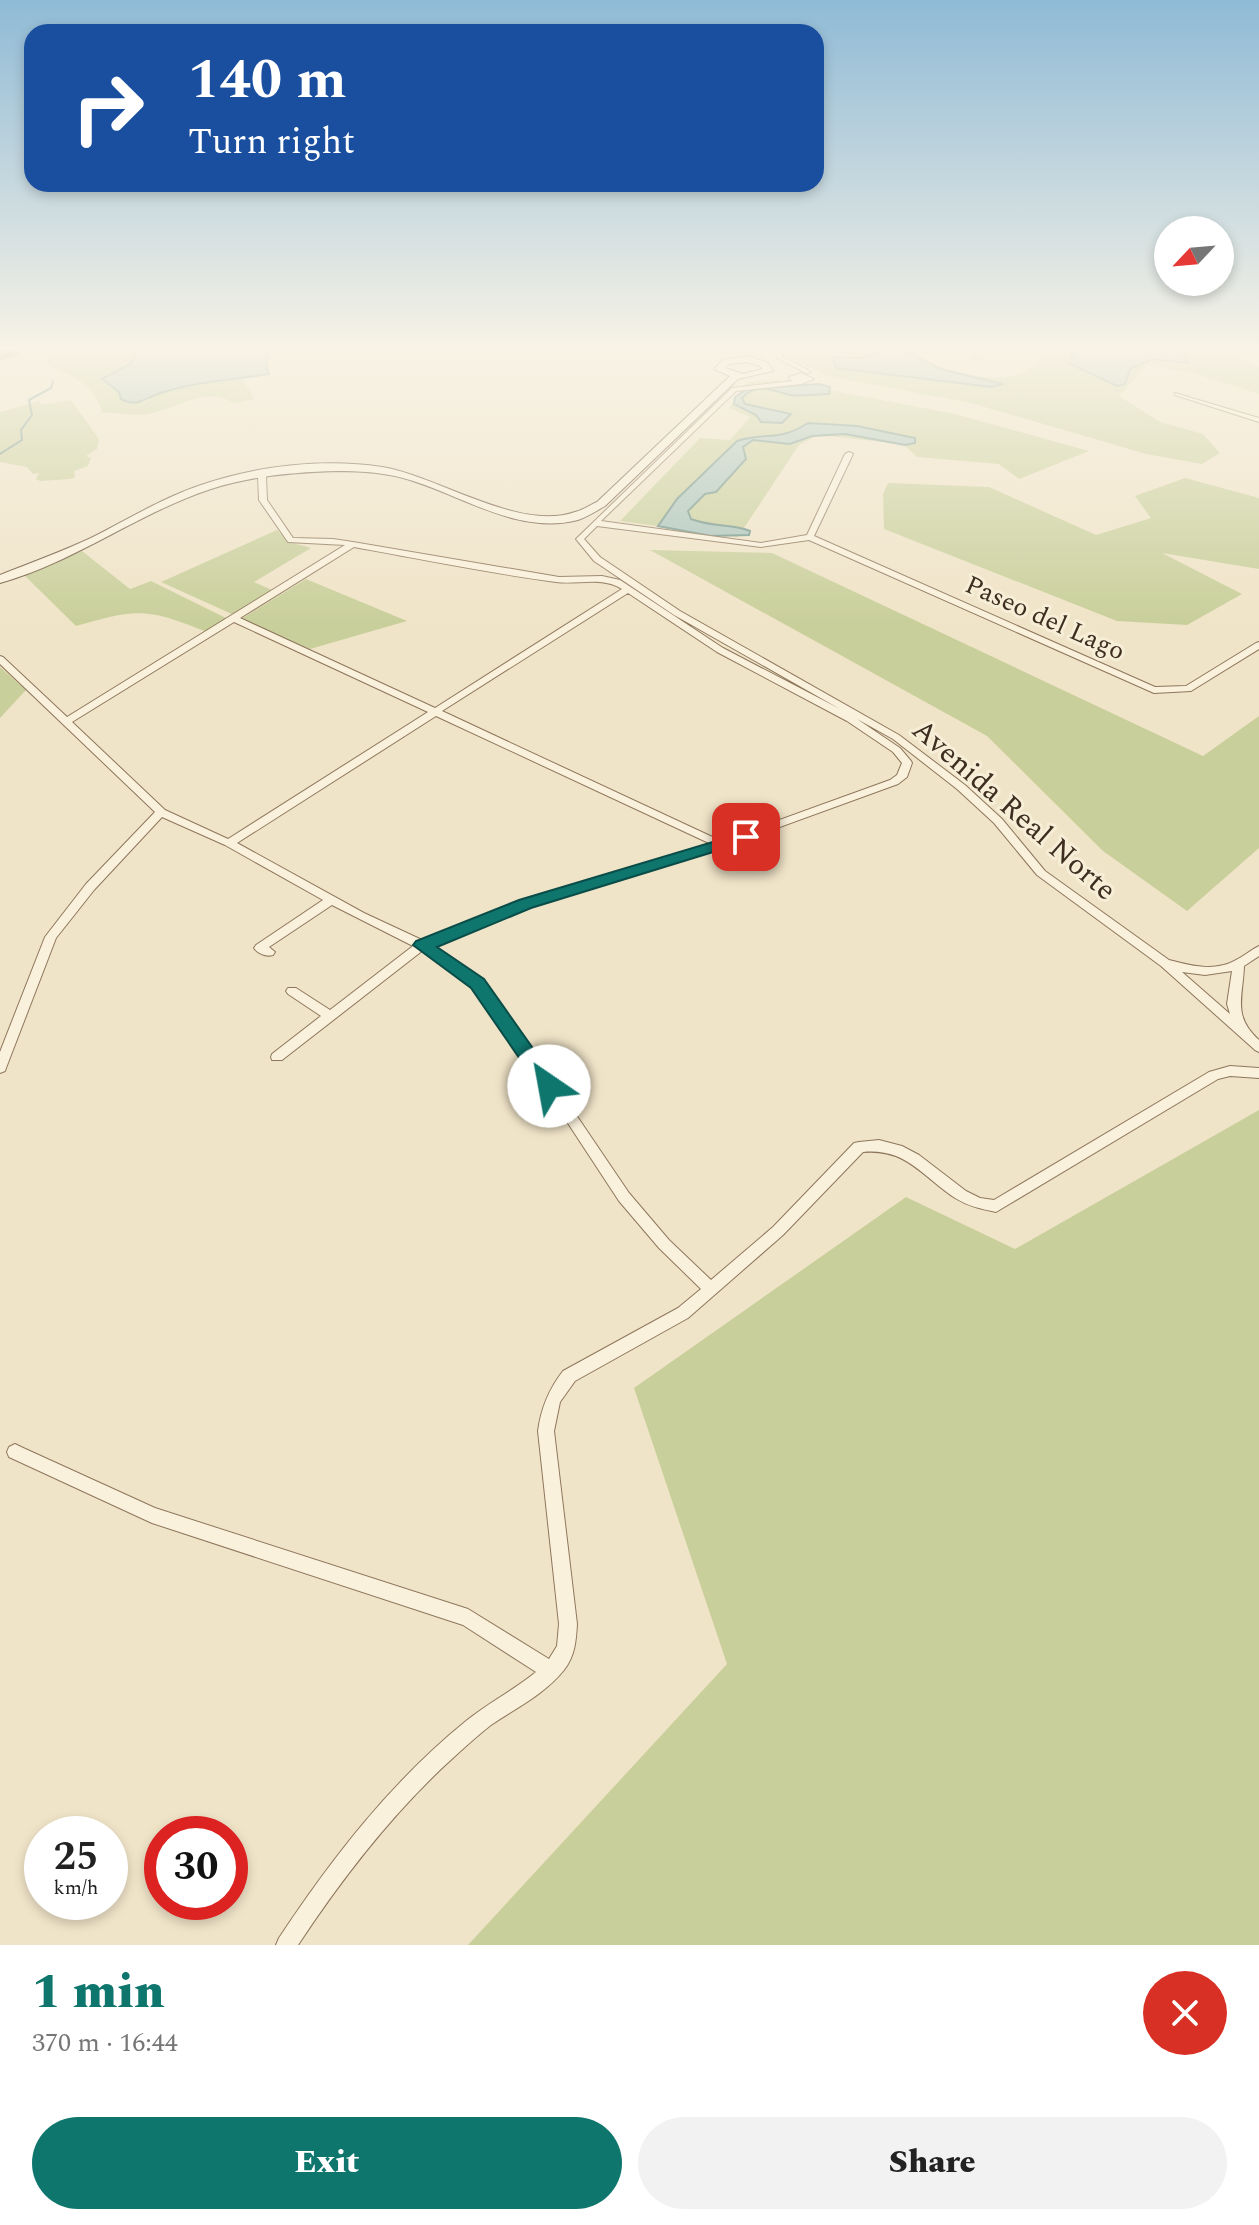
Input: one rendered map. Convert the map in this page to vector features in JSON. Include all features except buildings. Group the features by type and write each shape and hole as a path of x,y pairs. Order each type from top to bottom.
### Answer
{"street":[{"path":"0,579 73,551 204,487 262,476 382,470 522,516 555,520 580,516 601,504 668,441"},
{"path":"595,523 680,441"},
{"path":"595,523 761,545 810,537 849,454"},
{"path":"262,476 263,500 289,539 353,544 559,580 610,580 720,650 807,695 896,749 907,763 902,777 894,782 721,845 525,904 452,936 422,945 277,1057"},
{"name":"Avenida Real Norte","path":"595,523 580,539 597,559 677,613 896,737 970,795 1041,873 1165,963 1259,1047"},
{"name":"Paseo del Lago","path":"810,537 1154,690 1173,692 1188,689 1259,645"},
{"path":"68,721 353,544"},
{"path":"229,843 628,589"},
{"path":"236,619 721,845"},
{"path":"0,659 161,812 229,843 331,900 422,945 477,983 516,1035 624,1197 664,1244 711,1289"},
{"path":"0,1068 51,937 90,887 161,812"},
{"path":"269,952 260,948 331,900"},
{"path":"1165,963 1190,969 1239,967 1259,950"},
{"path":"1239,967 1233,1004 1242,1033"},
{"path":"292,991 330,1016"},
{"path":"286,1945 327,1881 407,1788 473,1726 551,1671 566,1649 568,1624 546,1431 548,1411 555,1392 569,1376 683,1313 778,1231 859,1147 892,1147 977,1202 996,1206 1214,1075 1230,1071 1259,1073"},
{"path":"15,1452 152,1515 468,1618 551,1671"}],"green space":[{"path":"0,441 99,441 97,449 86,456 91,458 88,466 74,471 75,477 71,479 40,481 36,479 39,473 33,474 27,467 0,462"},
{"path":"697,441 807,441 799,445 738,537 620,521"},
{"path":"872,441 1052,441 1089,451 1019,479 999,464 917,457 903,444"},
{"path":"1101,441 1209,441 1220,453 1202,464 1146,454"},
{"path":"1185,478 1259,498 1259,569 1162,553 1242,594 1187,625 1117,621 884,529 883,494 888,483 989,487 1096,535 1151,518 1135,496"},
{"path":"277,530 289,542 311,548 254,582 274,591 234,615 161,582"},
{"path":"650,550 772,553 1203,756 1259,716 1259,848 1187,911 1103,851 987,736"},
{"path":"82,551 130,589 151,581 230,620 207,632 170,618 142,613 114,616 76,626 23,574"},
{"path":"306,579 407,621 310,649 241,619"},
{"path":"0,667 26,690 0,718"},
{"path":"1259,1110 1259,1945 468,1945 727,1664 634,1388 906,1197 1015,1249"}],"water":[{"path":"737,441 752,441 743,447 746,459 716,492 705,494 688,511 691,519 743,529 750,531 749,535 711,536 658,526 677,499"},
{"path":"760,441 799,441 790,444"},
{"path":"882,441 915,441 905,445"}],"waterway":[{"path":"0,454 21,441"}],"route":[{"path":"549,1086 477,983 422,945 452,936 525,904 746,837"}]}
